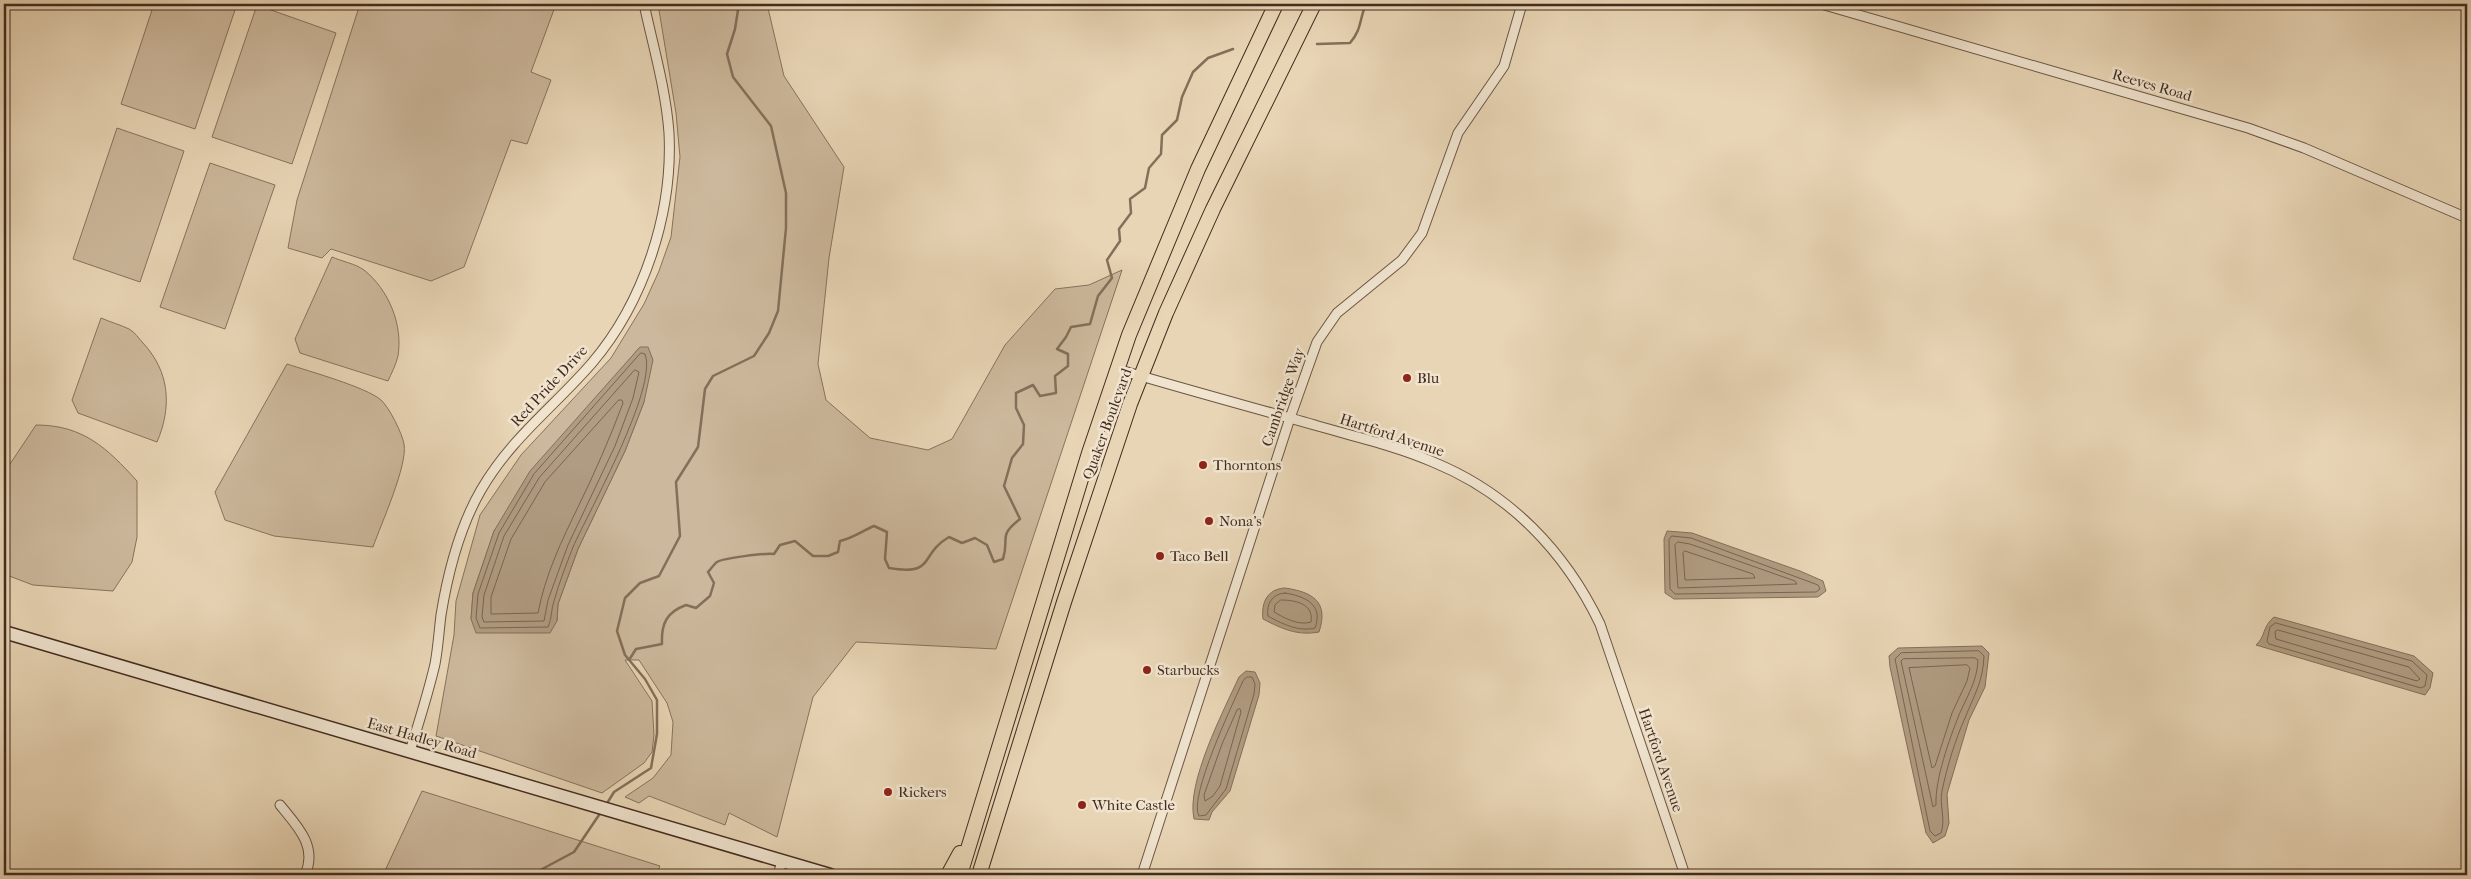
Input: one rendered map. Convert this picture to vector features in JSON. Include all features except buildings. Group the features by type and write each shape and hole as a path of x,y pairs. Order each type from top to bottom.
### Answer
{"main road":[{"name":"Quaker Boulevard","path":"960,875 1117,369 1156,268 1198,169 1276,4"},
{"name":"Quaker Boulevard","path":"981,872 1093,512 1141,376 1213,209 1314,4"},
{"path":"948,875 976,824"}],"street":[{"name":"Red Pride Drive","path":"410,751 435,662 444,599 456,548 480,491 520,436 593,362 612,336 648,264 660,223 669,161 664,96 644,4"},
{"name":"Cambridge Way","path":"1142,875 1290,418 1317,342 1330,321 1344,305 1402,260 1422,233 1458,133 1504,66 1522,4"},
{"name":"Reeves Road","path":"1821,4 2248,128 2304,148 2467,218"},
{"name":"Hartford Avenue","path":"1117,369 1399,450 1450,469 1486,489 1514,510 1552,548 1584,592 1600,624 1685,875"},
{"name":"East Hadley Road","path":"4,632 830,875"},
{"path":"280,805 306,840 310,855 305,875"},
{"path":"778,875 782,862"}],"shaded area":[{"path":"154,4 237,4 195,129 121,104"},
{"path":"360,4 556,4 531,72 551,80 527,144 511,140 464,267 431,281 331,249 322,258 288,248 297,200"},
{"path":"658,4 767,4 784,76 844,167 829,258 818,364 826,400 870,438 928,450 952,439 1005,345 1055,289 1089,285 1122,270 996,649 856,642 813,697 777,837 729,813 725,825 649,796 639,803 625,797 653,778 671,755 673,722 667,703 639,660 625,660 652,701 654,735 652,752 644,763 602,793 436,736 454,635 456,601 480,515 521,455 611,358 644,304 659,271 671,237 680,157 676,113","holes":["640,347 644,402 625,451 578,549 558,604 557,621 471,619 473,593 494,531 587,409"]},
{"path":"257,5 336,33 292,164 212,137"},
{"path":"117,128 184,151 140,282 73,259"},
{"path":"210,163 275,185 225,329 160,307"},
{"path":"332,257 364,270 381,288 392,309 396,320 399,344 398,356 388,381 300,353 295,339"},
{"path":"101,318 133,332 152,354 159,366 166,390 166,403 162,429 157,442 78,413 72,400"},
{"path":"287,364 374,395 384,403 398,427 404,444 402,466 373,547 274,536 225,520 215,492"},
{"path":"36,425 53,426 81,434 115,458 137,481 137,537 132,562 113,591 33,585 4,574 4,473"},
{"path":"422,791 660,866 656,875 383,875"}],"water":[{"path":"640,347 648,347 653,360 644,402 625,451 578,549 558,604 557,621 550,633 476,633 471,619 473,593 494,531 530,471"},
{"path":"1667,531 1692,533 1800,571 1823,581 1826,591 1818,597 1674,599 1665,593 1664,539"},
{"path":"1285,588 1304,592 1316,600 1322,613 1319,632 1304,633 1290,631 1263,619 1263,608 1266,598 1274,591"},
{"path":"2274,617 2414,656 2433,673 2430,688 2425,695 2256,645"},
{"path":"1982,646 1989,653 1985,687 1969,720 1947,794 1949,823 1945,836 1933,843 1926,833 1889,656 1898,648"},
{"path":"1246,671 1255,672 1260,683 1259,695 1230,791 1212,812 1209,820 1194,819 1195,787 1207,748 1239,677"}],"waterway":[{"path":"606,805 614,792 651,768 657,734 657,700 645,679 625,655 617,631 625,598 640,583 659,576 680,536 676,482 698,447 705,389 713,376 754,356 769,333 778,311 786,228 786,193 771,126 733,77 727,54 735,29 738,10 736,4"},
{"path":"1317,44 1350,43 1358,29 1366,4"},
{"path":"629,660 636,649 662,644 664,624 674,611 686,605 696,608 710,596 714,583 708,572 721,560 774,554 780,545 795,541 813,556 828,556 838,552 840,541 874,526 887,532 885,559 889,568 904,570 921,566 939,544 949,537 962,543 975,538 987,545 994,562 1003,559 1006,534 1020,519 1004,486 1012,458 1023,444 1024,425 1016,408 1016,393 1033,385 1040,396 1056,393 1055,376 1068,366 1068,354 1057,349 1071,327 1090,324 1098,296 1112,278 1107,260 1120,241 1119,229 1131,213 1130,199 1145,188 1149,168 1161,154 1162,135 1177,120 1182,97 1193,72 1208,58 1233,49"},
{"path":"531,875 574,852 601,812"}],"place":[{"name":"Blu","path":"1407,378"},
{"name":"Thorntons","path":"1203,465"},
{"name":"Nona's","path":"1209,521"},
{"name":"Taco Bell","path":"1160,556"},
{"name":"Starbucks","path":"1147,670"},
{"name":"Rickers","path":"888,792"},
{"name":"White Castle","path":"1082,805"}]}
